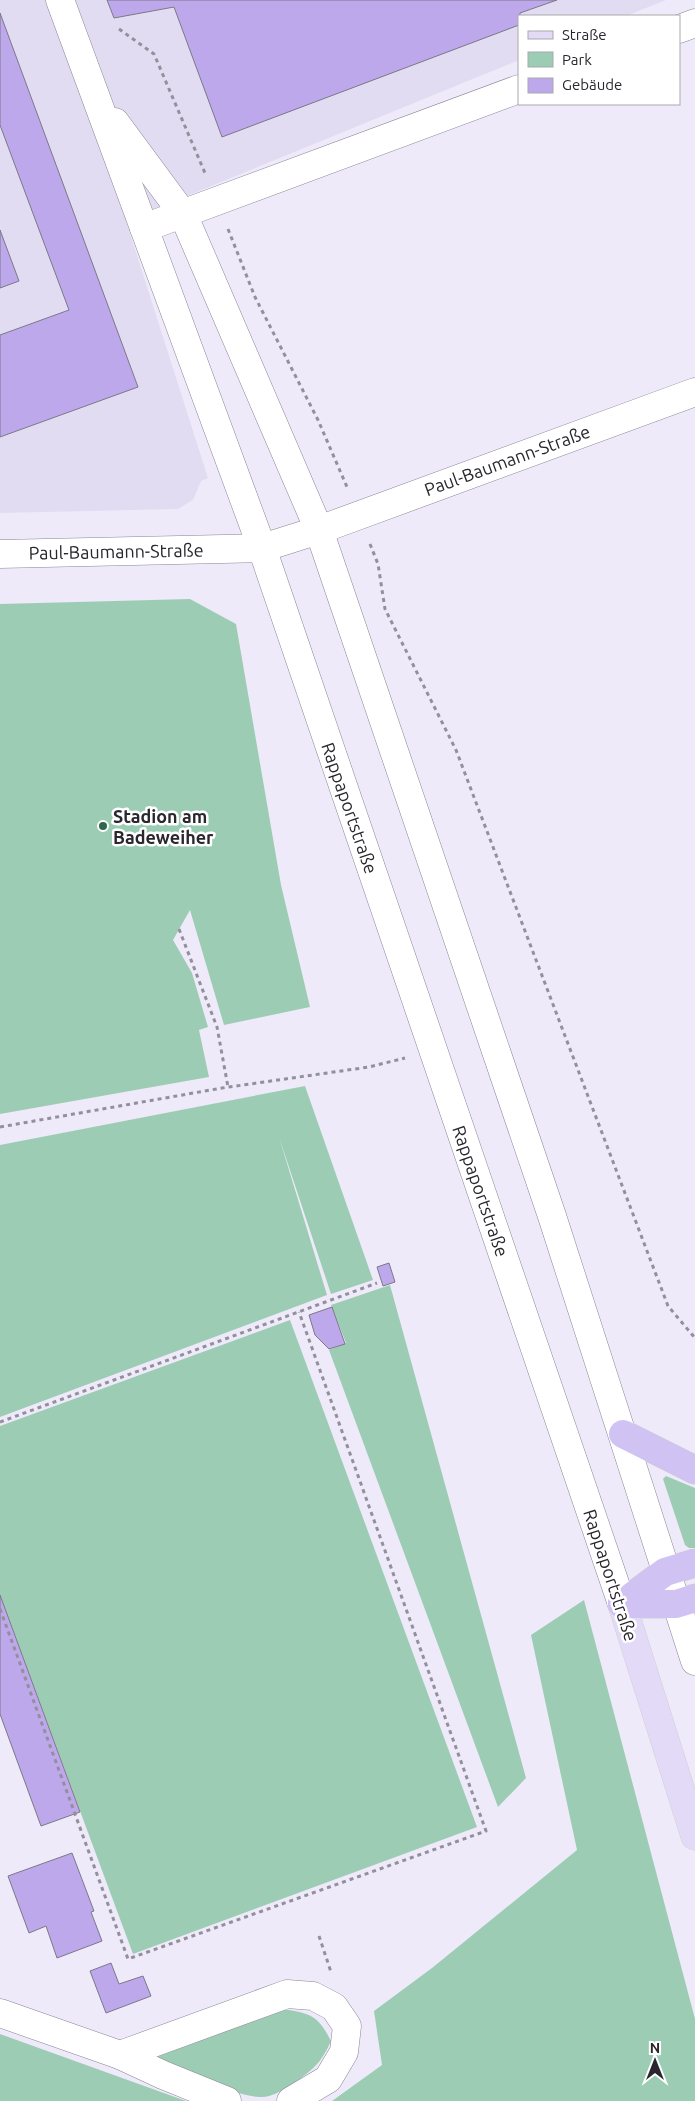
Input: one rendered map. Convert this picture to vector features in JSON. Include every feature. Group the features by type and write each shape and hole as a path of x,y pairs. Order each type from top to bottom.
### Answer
{"highway":[{"path":"623,1434 695,1470"},
{"path":"622,1604 665,1572 695,1562"},
{"path":"622,1604 686,1601"}],"main road":[{"path":"65,12 262,548"},
{"path":"680,30 695,23"},
{"path":"144,228 518,89"},
{"path":"98,99 183,214 319,530 548,1206 623,1434 665,1572 686,1601 695,1661"},
{"name":"Paul-Baumann-Straße","path":"0,554 262,548 319,530 695,392"},
{"name":"Rappaportstraße","path":"262,548 622,1604 695,1836"},
{"path":"120,2055 287,1994 313,1996 334,2007 347,2026 344,2052 328,2079 291,2101"},
{"path":"0,2013 120,2055 163,2076 227,2101"}],"path":[{"path":"119,29 154,54 217,201 255,297 318,420 359,514 378,564 385,609 456,750 668,1306 695,1338"},
{"path":"179,929 217,1026 228,1087"},
{"path":"0,1127 228,1087 369,1066 433,1051"},
{"path":"0,1422 377,1284"},
{"path":"0,1609 128,1959 486,1831 299,1312"}],"shaded area":[{"path":"0,0 666,0 628,15 518,15 518,60 126,221 208,478 201,481 193,500 178,509 0,513"}],"green space":[{"path":"190,599 236,624 281,885 310,1007 224,1025 190,910 173,940 192,973 208,1027 199,1030 209,1077 0,1114 0,604"},
{"path":"305,1086 373,1280 331,1294 279,1137 327,1295 0,1417 0,1145"},
{"path":"390,1285 526,1778 498,1807 329,1350 346,1343 331,1305"},
{"path":"290,1320 477,1827 133,1954 0,1595 0,1426"},
{"path":"666,1476 695,1488 695,1548 689,1548 685,1545 663,1479"},
{"path":"584,1600 695,2019 695,2101 332,2101 382,2065 374,2011 432,1968 577,1850 531,1635"},
{"path":"282,2009 300,2012 312,2017 322,2026 331,2041 321,2059 313,2068 297,2081 274,2094 259,2097 234,2092 206,2081 155,2056"},
{"path":"0,2034 186,2101 0,2101"}],"building":[{"path":"107,0 557,0 520,13 518,15 518,25 222,137 174,7 114,18"},
{"path":"0,13 138,387 0,437 0,335 69,310 0,125"},
{"path":"0,230 19,281 0,288"},
{"path":"389,1263 395,1282 383,1286 377,1267"},
{"path":"332,1307 345,1344 329,1349 315,1335 309,1315"},
{"path":"0,1595 80,1812 41,1826 0,1714"},
{"path":"72,1853 94,1911 91,1912 102,1941 57,1958 46,1926 29,1933 8,1876"},
{"path":"111,1963 119,1984 143,1976 151,1996 106,2013 90,1971"}],"place":[{"name":"Stadion am Badeweiher","path":"103,826"}]}
